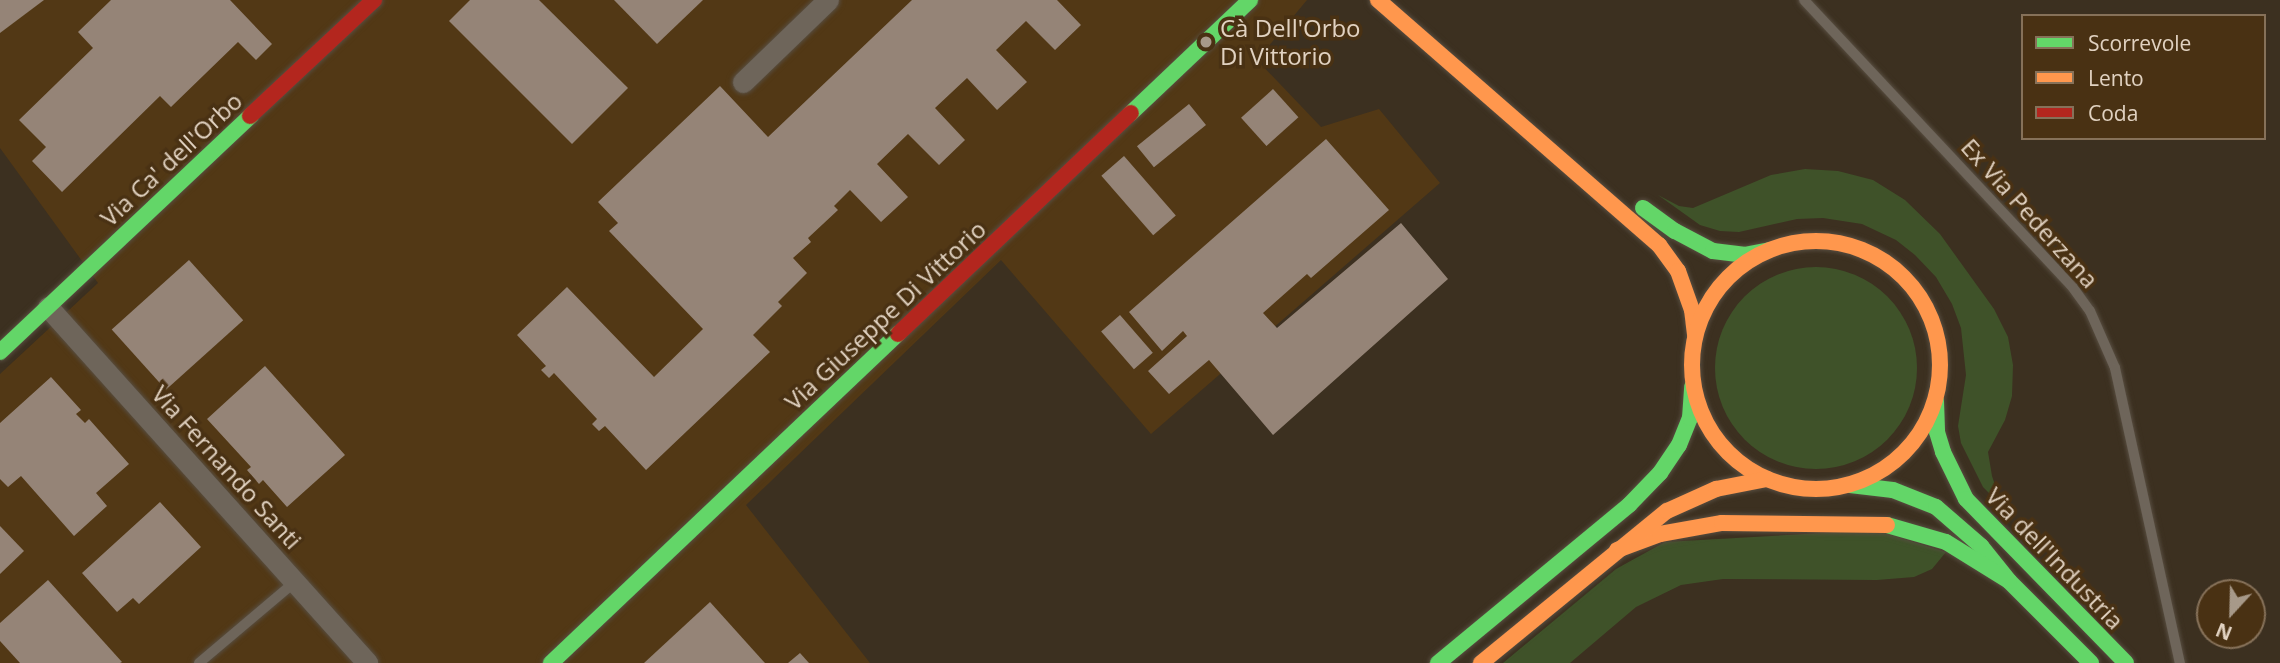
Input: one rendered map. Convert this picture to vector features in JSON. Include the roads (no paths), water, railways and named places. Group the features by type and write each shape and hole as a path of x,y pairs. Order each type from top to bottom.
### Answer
{"main road":[{"name":"Via Ca' dell'Orbo","path":"0,352 372,0"},
{"name":"Via Giuseppe Di Vittorio","path":"551,663 1250,0"},
{"path":"1378,0 1659,245 1678,271 1692,310 1695,336 1690,418 1679,445 1660,473 1629,506 1438,663"},
{"path":"1626,194 1695,244 1728,255 1744,255 1799,242 1830,241 1860,248 1888,263 1903,277 1928,310 1938,339 1941,370 1936,401 1923,429 1904,454 1879,473 1850,485 1822,489 1794,487 1767,479 1745,466 1710,429 1699,405 1693,380"},
{"path":"1695,336 1705,309 1721,284 1743,265 1769,250"},
{"name":"Via dell'Industria","path":"1936,401 1937,432 1943,452 1966,499 2126,663"},
{"path":"1481,663 1667,511 1688,499 1725,487 1767,479"},
{"name":"Via dell'Industria","path":"1850,485 1893,490 1936,507 1981,546 2009,581 2091,663"},
{"path":"1617,550 1660,534 1722,523 1893,525 1946,542 1970,554 2009,581"}],"street":[{"path":"743,82 828,0"},
{"name":"Via Fernando Santi","path":"48,307 367,663"}],"lane":[{"name":"Ex Via Pederzana","path":"1804,0 2062,275 2090,311 2115,368 2180,663"},
{"path":"199,663 295,582"}],"place":[{"name":"Cà Dell'Orbo Di Vittorio","path":"1206,42"}]}
